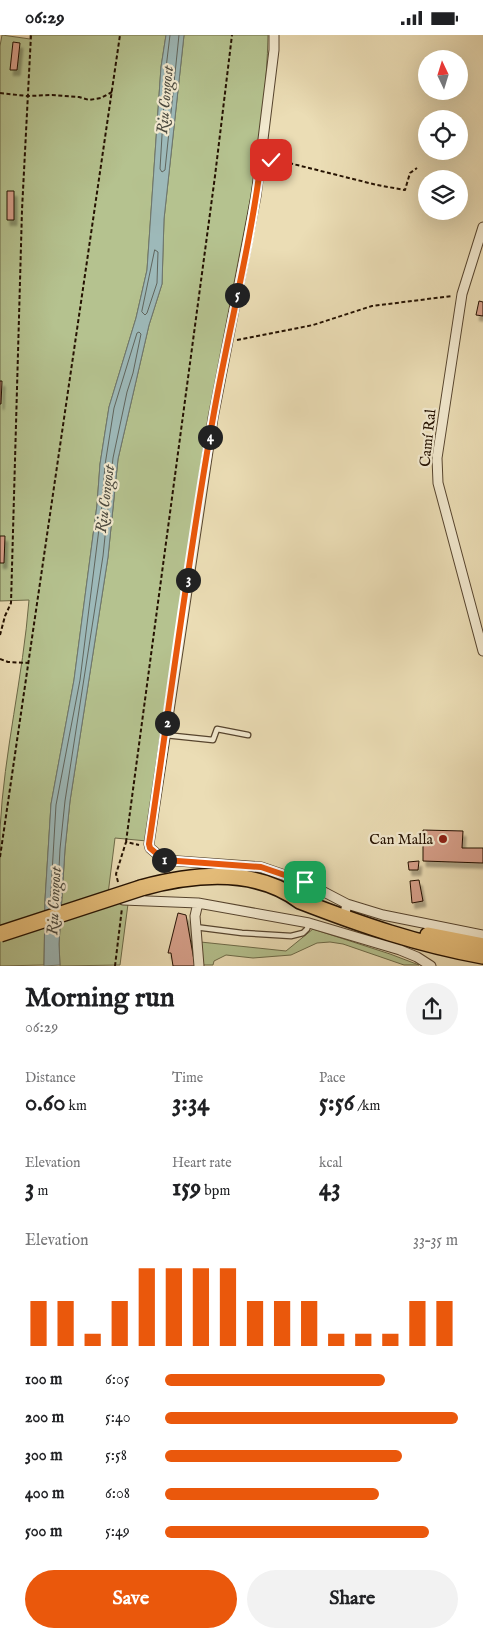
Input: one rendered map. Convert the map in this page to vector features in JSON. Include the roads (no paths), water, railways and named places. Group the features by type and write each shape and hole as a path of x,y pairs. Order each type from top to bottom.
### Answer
{"highway":[{"path":"0,934 141,888 193,877 222,876 247,879 270,885 291,894 300,901 367,927 447,950 483,956"},
{"path":"291,894 346,908 433,936 483,946"},
{"path":"433,936 442,943 483,952"},
{"path":"401,937 415,947 483,964"}],"street":[{"path":"274,35 274,50 256,196 213,418 149,844 150,848 164,860 261,867 305,882 346,908 483,935"},
{"name":"Camí Ral","path":"483,227 462,295 437,458 438,483 483,651"},
{"path":"123,900 198,903 309,923 400,950 431,965"},
{"path":"198,903 195,927 199,965"}],"lane":[{"path":"165,735 212,740 217,729 248,735"},
{"path":"195,927 242,933 290,936 303,933 309,923"}],"water":[{"name":"Riu Congost","path":"166,35 184,35 164,219 162,284 149,325 118,459 108,557 70,801 59,944 60,965 44,966 45,900 51,804 74,680 97,505 100,464 109,407 136,318 147,270 161,67"}],"place":[{"name":"Can Malla","path":"443,839"}]}
